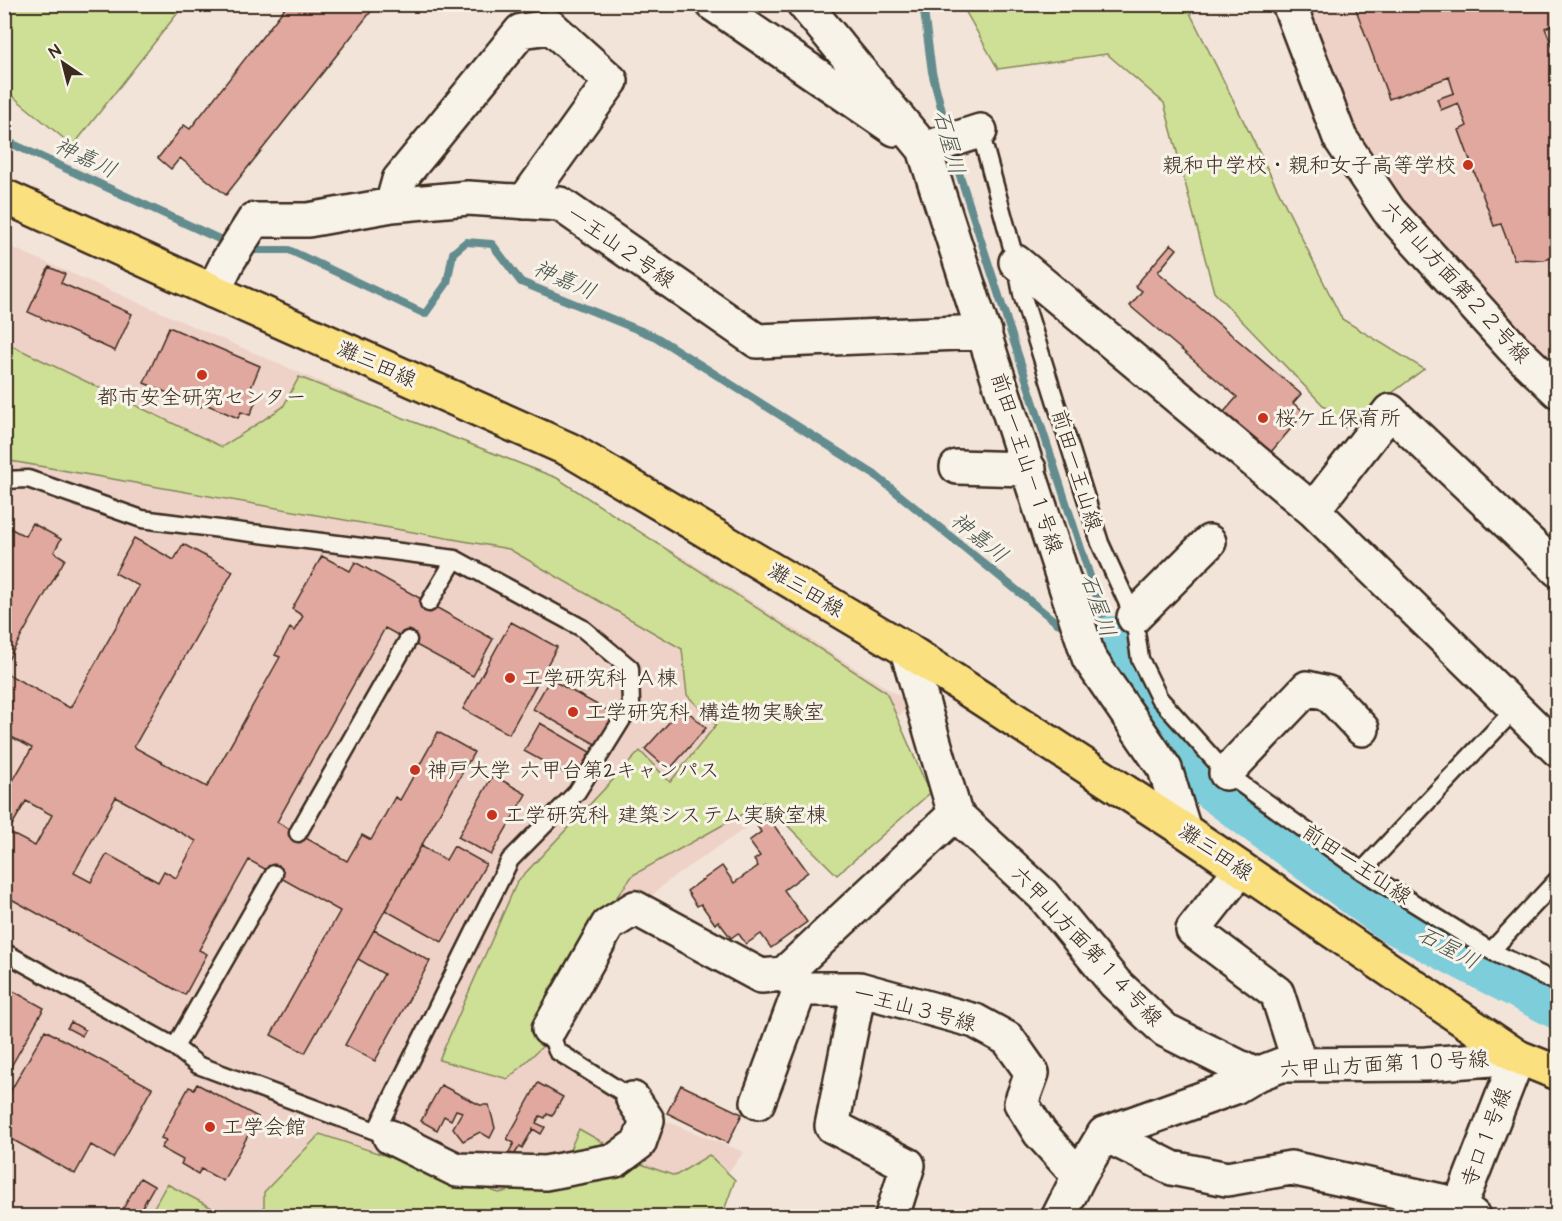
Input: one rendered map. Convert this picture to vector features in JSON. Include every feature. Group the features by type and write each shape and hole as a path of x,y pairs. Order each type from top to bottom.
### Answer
{"main road":[{"name":"灘三田線","path":"4,196 570,450 907,650 1184,830 1518,1057 1557,1073"}],"street":[{"path":"713,4 924,149"},
{"path":"804,4 924,149"},
{"name":"六甲山方面第２２号線","path":"1289,4 1340,138 1389,211 1513,348 1557,390"},
{"path":"392,205 399,180 521,31 551,27 611,81 524,202"},
{"name":"前田一王山線","path":"924,149 980,131"},
{"name":"前田一王山－１号線","path":"924,149 1089,658 1165,769 1184,830"},
{"name":"一王山２号線","path":"213,291 228,261 254,220 308,220 392,205 468,198 560,204 757,341 985,332"},
{"path":"1016,262 1313,510 1557,750"},
{"path":"1313,510 1390,411 1557,570"},
{"path":"957,467 1029,469"},
{"path":"1134,617 1209,542"},
{"path":"758,1102 792,982 955,814 907,650"},
{"path":"1226,773 1307,688 1328,693 1362,729"},
{"name":"六甲山方面第１４号線","path":"955,814 1043,895 1115,982 1165,1030 1255,1075"},
{"path":"1241,869 1193,930 1277,993 1300,1065"},
{"name":"一王山３号線","path":"549,1029 608,925 635,908 761,976 792,982 859,988 975,1021 1008,1040 1032,1073 1021,1103 1040,1133 1079,1176"},
{"path":"859,988 832,1126 908,1165 892,1216"},
{"name":"六甲山方面第１０号線","path":"1104,1134 1235,1087 1255,1075 1281,1065 1426,1064 1518,1057"},
{"name":"寺口１号線","path":"1462,1213 1518,1057"},
{"path":"383,1134 457,1170 545,1173 616,1160 639,1143 647,1120 633,1099"},
{"path":"1059,1216 1104,1134 1172,1168 1227,1179 1291,1168 1462,1213"}],"lane":[{"name":"前田一王山線","path":"980,131 1016,262 1022,294 1100,543 1134,617 1140,659 1159,698 1226,773 1362,871 1491,951 1557,983"},
{"path":"4,480 28,479 142,519 455,559 582,628 630,668 631,705 577,792 510,860 383,1134 198,1065 176,1047 4,952"},
{"path":"429,603 455,559"},
{"path":"298,833 408,640"},
{"path":"1362,871 1515,709"},
{"path":"176,1047 274,874"},
{"path":"1491,951 1557,879"},
{"path":"549,1029 557,1051 633,1099"}],"shaded area":[{"name":"親和中学校・親和女子高等学校","path":"1307,5 1557,5 1557,372 1400,196 1357,134"},
{"name":"神戸大学 六甲台第2キャンパス","path":"4,244 422,426 675,552 913,705 737,834 669,880 617,928 559,1030 565,1043 652,1100 660,1119 744,1152 694,1216 5,1216"}],"green space":[{"path":"4,5 184,5 73,146 5,90"},
{"path":"962,5 1186,5 1342,319 1424,369 1345,428 1214,292 1164,103 1107,54 998,69"},
{"path":"4,342 222,447 283,407 299,377 557,478 886,692 930,793 837,875 764,802 633,875 549,989 547,1042 508,1079 439,1060 517,882 640,751 670,782 716,725 687,695 682,649 509,549 5,460"},
{"path":"579,1129 641,1164 675,1176 709,1155 735,1180 722,1216 264,1216 264,1192 320,1134 499,1193 557,1179"},
{"path":"167,1184 227,1216 149,1216"}],"building":[{"path":"288,4 377,4 226,195 180,158 171,169 158,158 184,125 190,129"},
{"path":"1354,4 1558,4 1558,23 1545,28 1558,60 1558,256 1544,260 1514,259 1501,224 1494,226 1459,130 1467,126 1458,103 1441,110 1437,99 1454,93 1449,77 1389,99"},
{"path":"1171,244 1177,249 1158,272 1301,394 1293,403 1305,412 1271,452 1224,412 1237,397 1130,306 1142,291 1135,286"},
{"path":"49,267 65,274 61,283 132,314 115,351 28,312"},
{"name":"都市安全研究センター","path":"169,327 260,366 250,390 259,394 250,415 241,412 238,418 203,403 201,407 144,383"},
{"path":"32,523 61,539 54,552 65,559 4,667 4,525 25,536"},
{"path":"134,538 174,560 183,544 233,571 134,747 207,787 280,657 275,655 290,628 294,631 303,616 292,609 322,556 350,571 355,562 493,639 473,676 385,628 277,822 347,861 362,835 371,840 395,797 400,800 438,732 474,752 305,1053 271,1035 340,911 249,860 199,950 207,954 185,995 4,895 4,796 32,748 4,733 4,672 70,708 139,586 115,573","holes":["116,797 196,841 176,878 164,871 158,882 107,854 91,882 74,873","26,801 52,815 35,846 8,832"]},
{"name":"工学研究科 Ａ棟","path":"511,622 557,647 509,734 463,709"},
{"name":"工学研究科 構造物実験室","path":"550,679 614,714 597,745 533,709"},
{"path":"683,707 706,728 669,770 645,749"},
{"path":"540,723 590,752 575,779 524,751"},
{"name":"工学研究科 建築システム実験室棟","path":"493,775 526,794 491,855 458,837"},
{"path":"767,816 808,872 784,890 807,922 771,948 761,934 746,944 738,933 731,938 718,921 715,924 701,904 697,906 687,891 722,866 734,883 758,866 754,860 760,856 749,841 761,832 756,824"},
{"path":"421,846 446,860 454,846 486,864 442,942 385,910"},
{"path":"374,930 430,961 375,1061 345,1045 384,974 358,959"},
{"path":"4,986 44,1008 4,1079"},
{"path":"71,1022 85,1030 82,1036 67,1028"},
{"path":"45,1030 152,1088 113,1158 91,1145 75,1174 4,1135 4,1103"},
{"path":"538,1083 563,1097 552,1116 547,1114 545,1118 540,1116 536,1123 545,1127 541,1134 533,1129 522,1148 520,1146 514,1155 509,1152 514,1143 507,1139"},
{"name":"工学会館","path":"197,1084 258,1117 223,1181 201,1169 198,1174 181,1164 183,1160 161,1148 166,1140 161,1138 189,1087 194,1089"},
{"path":"441,1085 480,1105 489,1105 495,1128 490,1138 480,1132 463,1141 453,1128 462,1112 456,1110 451,1120 444,1116 437,1130 421,1121"},
{"path":"681,1085 742,1114 728,1143 667,1113"},
{"path":"140,1178 154,1186 137,1216 123,1209"}],"waterway":[{"name":"石屋川","path":"923,4 932,72 948,135"},
{"name":"神嘉川","path":"4,140 230,244"},
{"name":"石屋川","path":"951,148 1111,641"},
{"name":"神嘉川","path":"245,250 289,250 425,314 447,283 453,253 466,242 492,244 521,282 656,337 875,475 1057,623 1070,628"},
{"name":"神嘉川","path":"1091,635 1111,641"},
{"name":"石屋川","path":"1111,641 1141,705 1196,773 1391,917 1558,1004"}],"place":[{"name":"親和中学校・親和女子高等学校","path":"1468,165"},
{"name":"都市安全研究センター","path":"202,375"},
{"name":"桜ケ丘保育所","path":"1263,418"},
{"name":"工学研究科 Ａ棟","path":"510,678"},
{"name":"工学研究科 構造物実験室","path":"573,712"},
{"name":"神戸大学 六甲台第2キャンパス","path":"415,770"},
{"name":"工学研究科 建築システム実験室棟","path":"492,815"},
{"name":"工学会館","path":"210,1127"}]}
